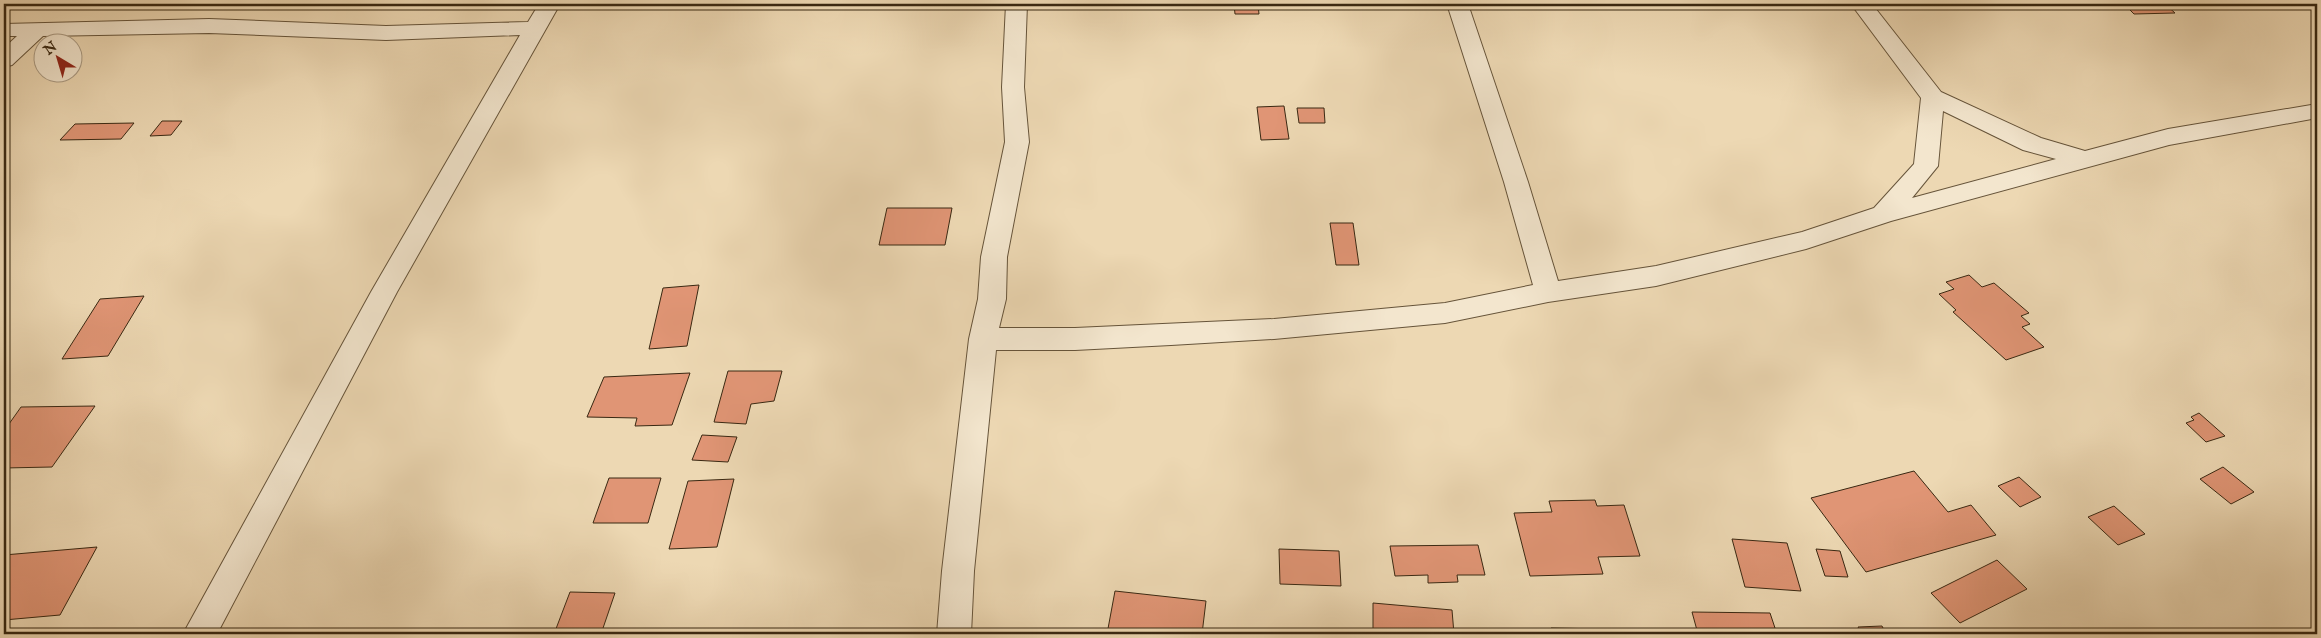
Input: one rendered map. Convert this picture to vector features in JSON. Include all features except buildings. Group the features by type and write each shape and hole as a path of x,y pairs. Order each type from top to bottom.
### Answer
{"street":[{"path":"200,634 384,292 549,4"},
{"path":"954,634 958,571 983,339 992,299 994,257 1017,142 1012,87 1016,4"},
{"path":"1457,4 1516,182 1548,292"},
{"path":"1861,4 1934,97 2032,144 2084,159"},
{"path":"4,30 209,26 386,33 535,28"},
{"path":"4,60 37,30"},
{"path":"1882,214 1926,166 1934,97"},
{"path":"983,339 1074,339 1274,329 1445,313 1548,292 1656,276 1806,240 1882,214 2168,137 2317,111"}]}
